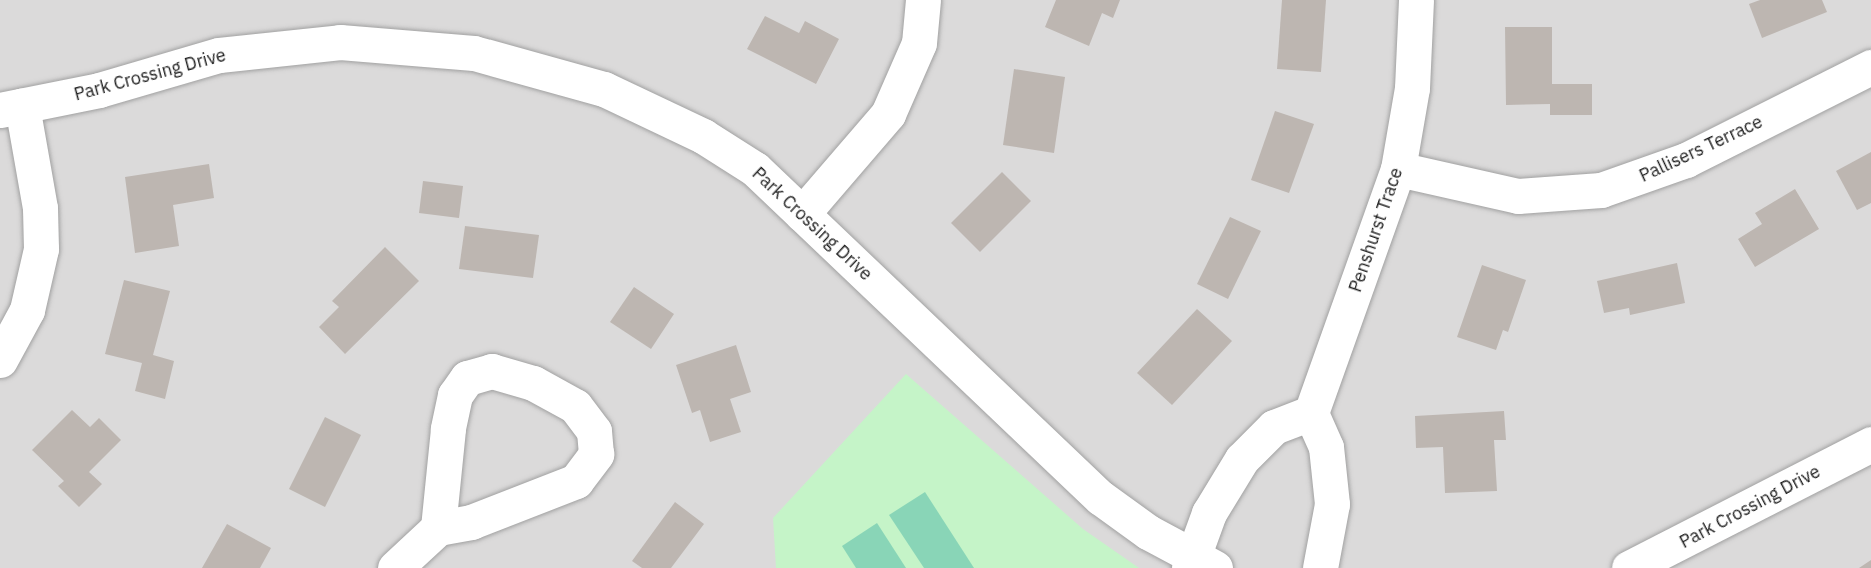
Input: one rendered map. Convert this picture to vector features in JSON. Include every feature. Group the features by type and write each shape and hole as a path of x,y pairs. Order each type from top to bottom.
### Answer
{"street":[{"path":"802,214 888,114 907,79 919,43 923,0"},
{"name":"Penshurst Trace","path":"1311,413 1398,169 1412,88 1416,0"},
{"name":"Park Crossing Drive","path":"11,108 99,90 219,55 279,46 340,43 462,51 534,66 649,108 755,169 1084,483 1148,532 1199,565"},
{"name":"Pallisers Terrace","path":"1398,169 1518,196 1601,190 1686,160 1871,67"},
{"path":"0,360 27,310 41,249 40,208 11,108"},
{"path":"395,568 438,528 471,522 576,481 596,454 594,431 575,406 533,383 492,371 467,378 455,395 448,429 438,528"},
{"path":"1199,565 1209,513 1242,459 1274,428 1311,413 1326,447 1332,504 1320,568"},
{"name":"Park Crossing Drive","path":"1629,568 1681,557 1871,444"}],"shaded area":[{"path":"0,0 1871,0 1871,568 0,568"}],"green space":[{"path":"906,374 1083,529 1139,568 776,568 773,518"},
{"path":"925,492 974,568 924,568 889,515"},
{"path":"877,523 906,568 856,568 842,546"}],"building":[{"path":"1056,0 1120,0 1113,18 1102,13 1089,46 1045,27"},
{"path":"1282,0 1326,0 1321,72 1277,69"},
{"path":"1760,0 1822,0 1827,12 1762,38 1749,4"},
{"path":"765,16 799,33 805,21 839,39 816,84 747,49"},
{"path":"1505,27 1552,27 1552,84 1592,84 1592,115 1550,115 1550,104 1506,105"},
{"path":"1014,69 1065,77 1054,153 1003,145"},
{"path":"1275,111 1314,124 1289,193 1251,180"},
{"path":"1871,152 1871,203 1857,210 1836,171"},
{"path":"209,164 214,198 173,205 179,246 135,253 125,177"},
{"path":"1002,172 1031,201 980,252 951,223"},
{"path":"423,181 463,186 459,218 419,213"},
{"path":"1795,189 1819,229 1755,267 1738,239 1762,224 1755,213"},
{"path":"1230,217 1261,231 1228,299 1197,284"},
{"path":"465,226 539,235 533,278 459,269"},
{"path":"385,247 419,281 345,354 319,327 339,307 332,301"},
{"path":"1677,263 1685,303 1630,315 1629,308 1604,313 1597,281"},
{"path":"1482,265 1526,280 1508,332 1503,330 1496,350 1457,337"},
{"path":"124,280 170,291 153,355 174,361 165,399 135,391 142,363 105,354"},
{"path":"634,287 674,314 651,349 610,322"},
{"path":"1197,309 1232,341 1172,405 1137,373"},
{"path":"736,345 751,392 730,399 741,432 710,442 700,410 692,413 676,365"},
{"path":"72,410 90,427 99,418 121,440 89,472 102,484 79,507 58,486 64,481 32,450"},
{"path":"1504,411 1506,440 1494,440 1497,491 1445,493 1443,447 1416,448 1415,416"},
{"path":"325,417 361,435 325,507 289,489"},
{"path":"675,502 704,524 671,568 642,568 632,561"},
{"path":"227,524 271,548 260,568 202,568"},
{"path":"1871,560 1871,568 1859,568"}]}
